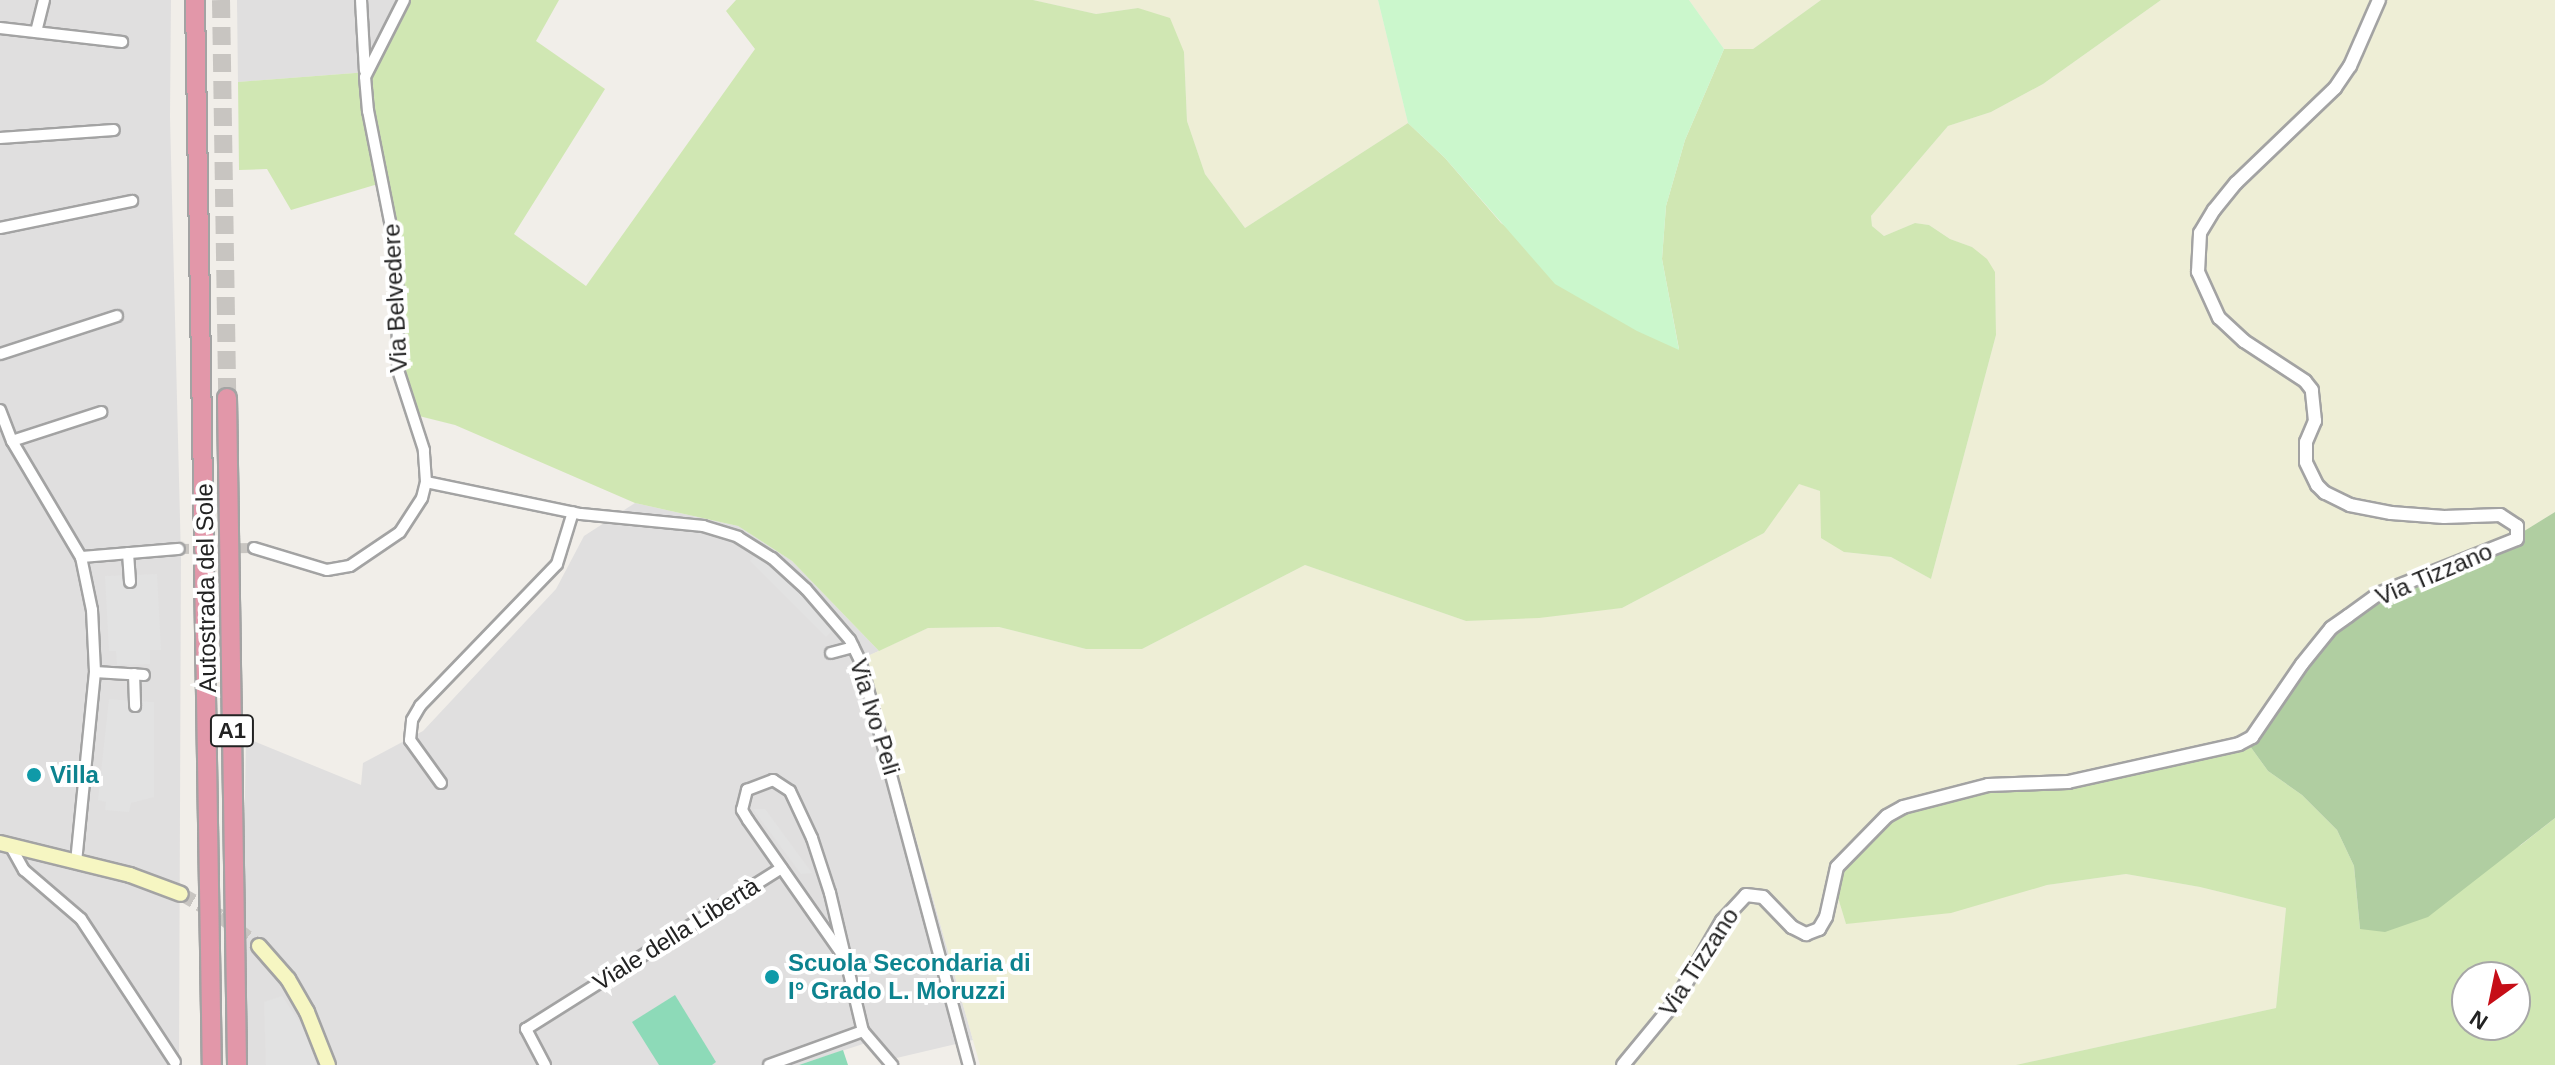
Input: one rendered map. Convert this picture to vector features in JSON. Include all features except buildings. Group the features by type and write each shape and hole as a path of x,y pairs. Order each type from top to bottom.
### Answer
{"highway":[{"name":"Autostrada del Sole","path":"195,0 212,1065"},
{"name":"Autostrada del Sole","path":"227,398 237,1065"}],"main road":[{"path":"5,844 130,875 181,894"},
{"path":"259,946 288,979 307,1012 328,1065"}],"street":[{"path":"36,32 44,0"},
{"path":"361,0 365,77"},
{"name":"Via Belvedere","path":"254,548 327,570 350,566 389,541 409,523 426,482 424,450 398,370 397,257 368,111 365,77 374,53 404,0"},
{"name":"Via Tizzano","path":"1623,1065 1675,1002 1722,921 1746,895 1763,897 1792,927 1806,934 1819,929 1826,917 1837,867 1887,816 1903,807 1988,785 2068,782 2239,744 2252,737 2331,628 2378,594 2517,539 2517,526 2500,515 2444,517 2391,513 2350,505 2325,493 2317,485 2306,462 2306,442 2316,410 2312,390 2305,381 2244,341 2219,318 2198,272 2200,233 2214,210 2236,183 2335,88 2350,66 2379,0"},
{"path":"0,28 122,42"},
{"path":"0,138 114,130"},
{"path":"0,228 132,201"},
{"path":"0,354 117,316"},
{"path":"0,410 2,425 81,557 92,610 95,672 76,861"},
{"path":"12,441 101,412"},
{"name":"Via Ivo Peli","path":"426,482 573,512 703,526 738,537 772,558 806,589 853,647 861,663 969,1065"},
{"path":"441,783 410,740 412,720 420,706 557,564 567,543 573,512"},
{"path":"81,557 179,549"},
{"path":"128,553 130,582"},
{"path":"831,653 853,647"},
{"path":"95,672 139,674 135,706"},
{"name":"Viale della Libertà","path":"545,1065 526,1029 782,868 742,810 747,790 773,780 790,791 812,838 863,1031 892,1065"},
{"path":"5,844 24,870 81,919 175,1062"},
{"path":"782,868 846,960"},
{"path":"769,1065 863,1031"}],"shaded area":[{"path":"0,0 171,0 170,117 181,559 179,1065 0,1065"},
{"path":"237,0 406,0 368,72 238,82"},
{"path":"635,503 738,526 792,561 879,651 859,660 908,810 973,1040 888,1060 872,1041 799,1065 246,1065 242,955 246,738 361,785 363,763 423,731 556,589 584,536"},
{"path":"755,554 791,582 835,628 826,637 750,561"},
{"path":"157,574 161,650 150,650 150,664 117,665 116,651 109,651 105,576"},
{"path":"109,699 154,702 154,797 131,803 129,812 105,810 106,802 98,800"},
{"path":"753,809 765,809 812,873 801,874"},
{"path":"282,996 308,1035 316,1065 266,1065 264,1002"}],"green space":[{"path":"406,0 559,0 536,41 605,89 514,234 586,286 755,49 726,11 736,0 1033,0 1096,14 1138,8 1170,18 1184,52 1187,121 1205,174 1245,228 1408,123 1445,158 1501,223 1679,349 1662,259 1666,206 1685,140 1724,49 1753,49 1821,0 2161,0 2043,84 1991,112 1948,126 1871,216 1872,226 1884,236 1915,223 1929,225 1950,239 1972,247 1987,259 1995,272 1996,335 1931,579 1891,557 1844,552 1821,538 1820,491 1799,484 1764,533 1622,608 1539,618 1466,621 1305,565 1142,649 1086,649 999,627 928,628 879,651 792,561 738,526 635,503 455,425 411,414 397,372 401,255 388,181 291,210 267,169 239,170 238,82 368,72"},
{"path":"1033,0 1378,0 1408,123 1245,228 1205,174 1187,121 1184,52 1138,8 1096,14"},
{"path":"1378,0 1689,0 1724,49 1685,140 1666,206 1662,259 1679,350 1637,331 1555,284 1445,158 1408,123"},
{"path":"1689,0 1821,0 1753,49 1724,49"},
{"path":"2161,0 2555,0 2555,512 2479,559 2247,742 1836,891 1846,924 2047,885 2126,874 2200,887 2286,908 2276,1008 2016,1065 980,1065 908,810 859,660 928,628 999,627 1086,649 1142,649 1305,565 1466,621 1622,608 1764,533 1798,483 1820,491 1844,552 1891,557 1931,579 1996,335 1995,272 1972,247 1950,239 1929,225 1915,223 1884,236 1872,226 1871,216 1948,126 1991,112 2043,84"},
{"path":"2555,512 2555,818 2428,917 2385,932 2360,929 2354,866 2337,830 2302,795 2268,771 2247,742 2321,639 2369,595 2479,559"},
{"path":"2247,742 2268,771 2302,795 2337,830 2354,866 2360,929 2521,845 2555,818 2555,1065 2016,1065 2276,1008 2286,908 2200,887 2126,874 2047,885 1951,913 1846,924 1836,891 1850,853 1905,808 1976,791 2083,777"},
{"path":"675,995 716,1062 712,1065 659,1065 632,1022"},
{"path":"843,1050 848,1065 799,1065"}],"tunnel":[{"path":"221,0 227,398"},
{"path":"179,549 254,548"},
{"path":"181,894 220,916 259,946"}],"place":[{"name":"Villa","path":"34,775"},
{"name":"Scuola Secondaria di I° Grado L. Moruzzi","path":"772,977"}]}
